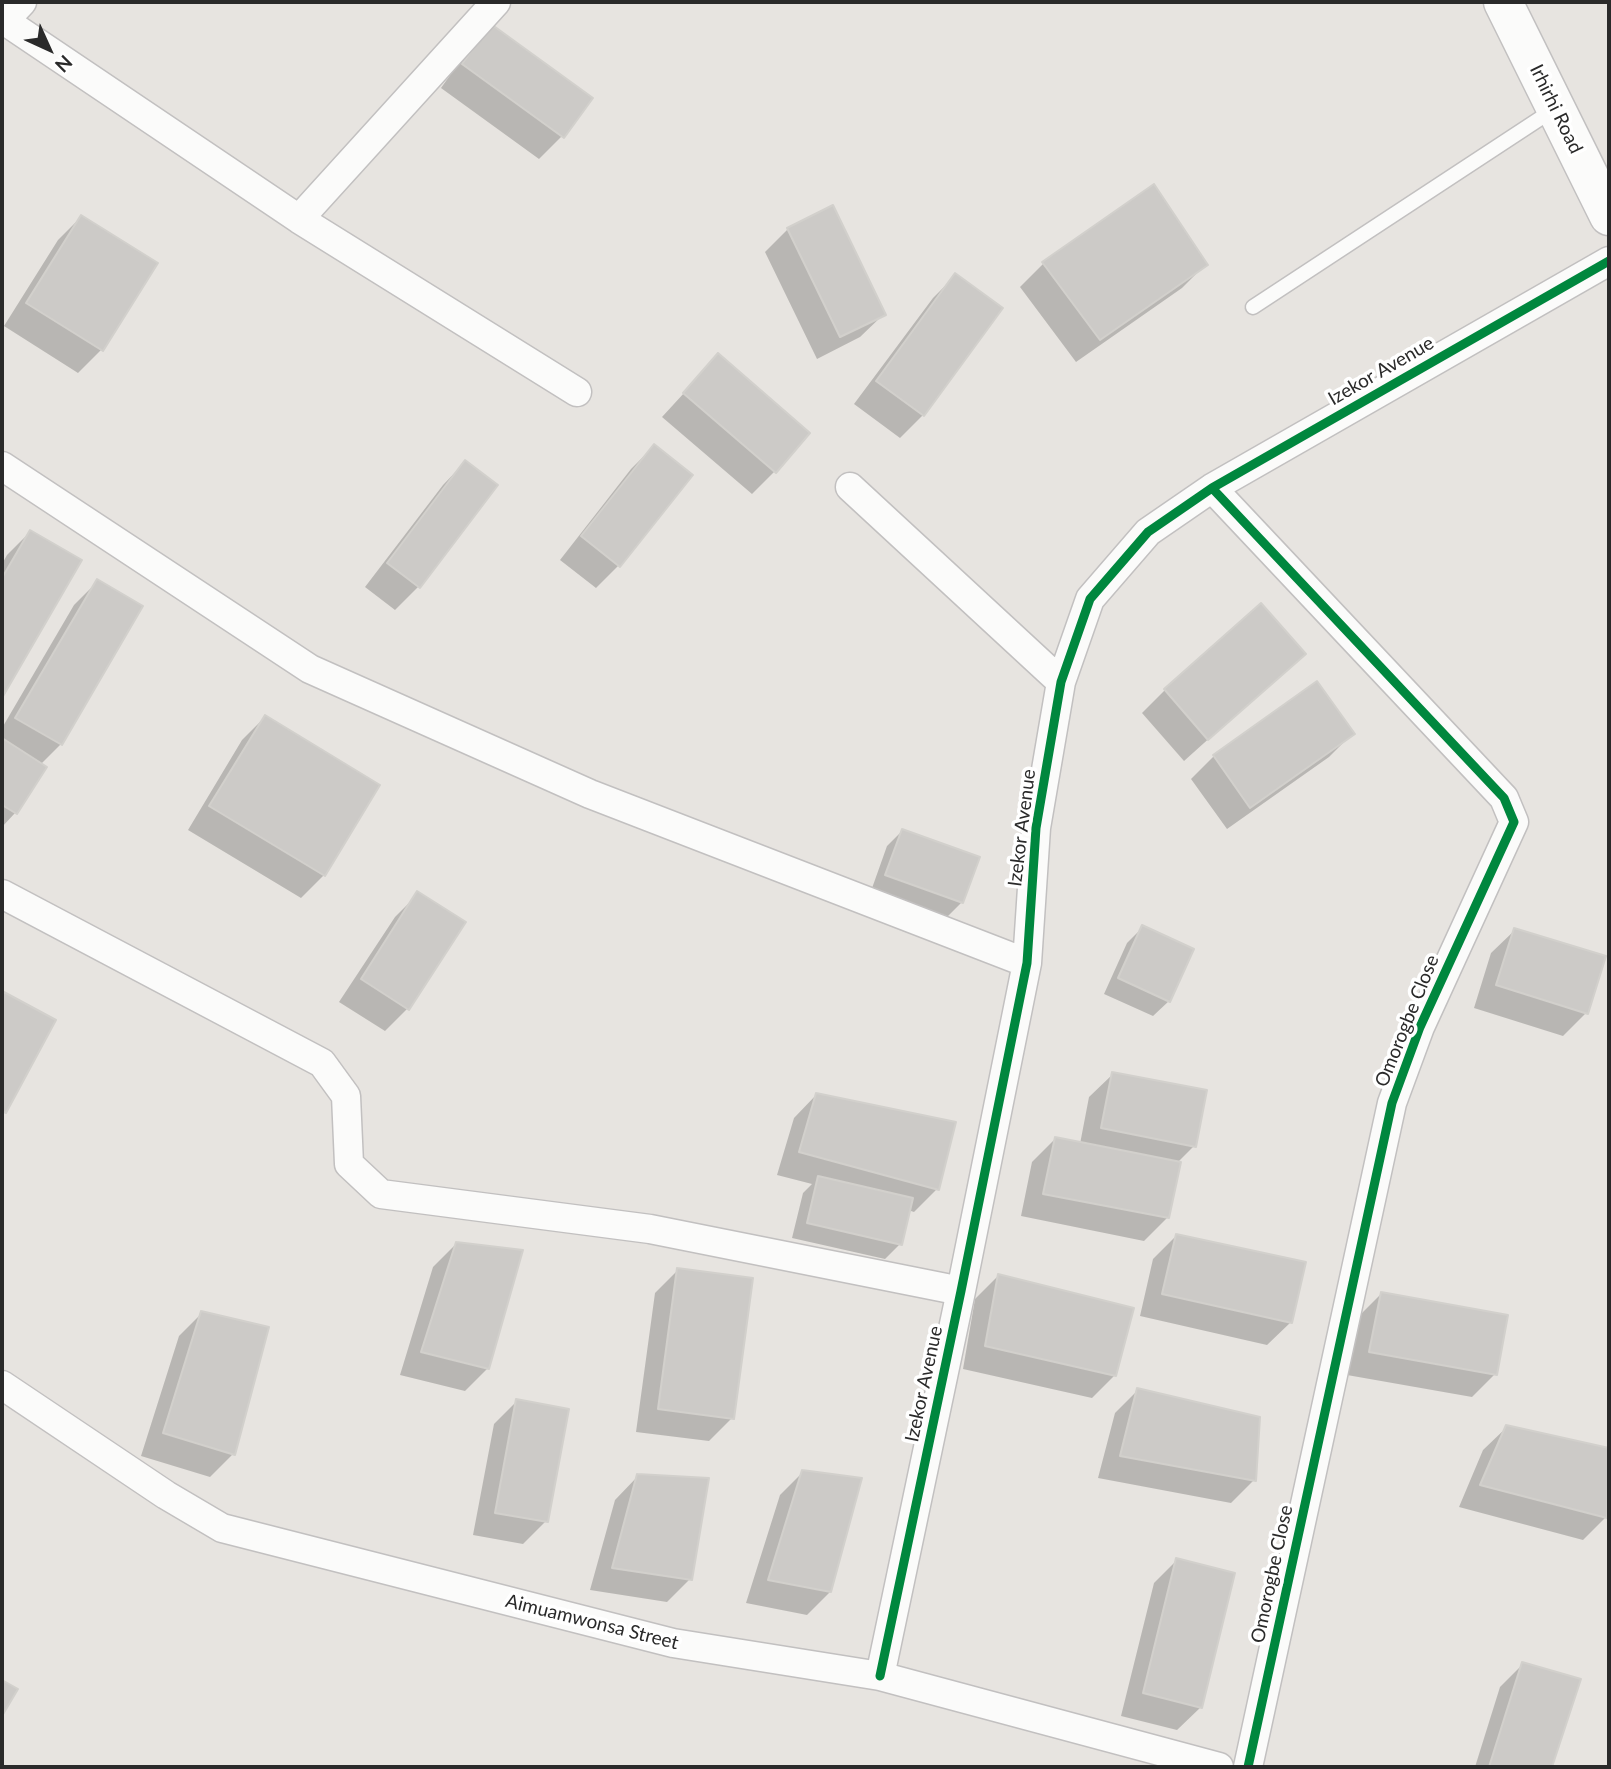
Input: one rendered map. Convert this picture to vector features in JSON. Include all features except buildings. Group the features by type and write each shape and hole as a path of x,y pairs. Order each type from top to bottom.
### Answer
{"street":[{"path":"299,219 496,2"},
{"name":"Irhirhi Road","path":"1503,2 1609,216"},
{"path":"9,14 299,219 578,392"},
{"name":"Izekor Avenue","path":"880,1676 1027,962 1036,828 1061,682 1090,599 1148,532 1212,488 1609,261"},
{"path":"2,466 310,669 590,794 1027,962"},
{"path":"850,487 1061,682"},
{"name":"Omorogbe Close","path":"1212,488 1504,798 1514,822 1420,1027 1392,1103 1248,1767"},
{"path":"2,894 322,1063 346,1096 349,1164 381,1194 650,1229 961,1291"},
{"name":"Aimuamwonsa Street","path":"2,1385 166,1495 222,1528 673,1643 880,1676 1219,1767"}],"lane":[{"path":"1253,307 1556,108"}],"cycle path":[{"path":"880,1676 1027,963 1036,828 1061,682 1090,599 1148,532 1212,488 1609,261"},
{"path":"1212,488 1504,798 1514,822 1420,1027 1392,1103 1248,1767"}]}
